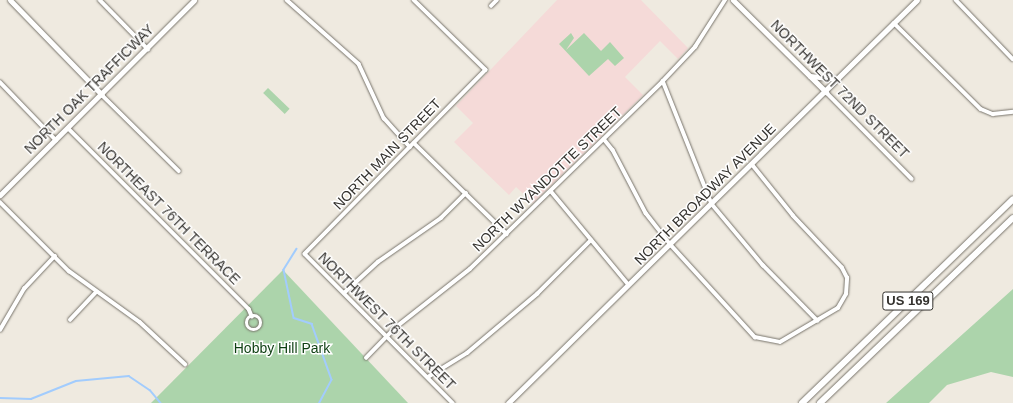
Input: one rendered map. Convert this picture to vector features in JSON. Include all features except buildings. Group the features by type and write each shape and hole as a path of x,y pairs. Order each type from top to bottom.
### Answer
{"highway":[{"name":"US 169","path":"802,403 1013,199"},
{"name":"US 169","path":"820,403 1013,218"}],"street":[{"path":"10,0 102,95 180,171"},
{"path":"100,0 148,49"},
{"name":"NORTH OAK TRAFFICWAY","path":"0,195 148,49 194,0"},
{"path":"287,0 359,64 384,118 410,147"},
{"name":"NORTH MAIN STREET","path":"304,254 486,70 414,0"},
{"path":"491,6 497,0"},
{"name":"NORTH WYANDOTTE STREET","path":"366,358 387,337 507,234 663,81 695,47 725,0"},
{"name":"NORTHWEST 72ND STREET","path":"733,0 810,75 912,179"},
{"name":"NORTH BROADWAY AVENUE","path":"508,403 671,245 917,0"},
{"path":"956,0 1013,59"},
{"path":"894,23 976,105 993,114 1013,112"},
{"path":"810,75 838,79"},
{"path":"663,81 712,204 763,265 818,321"},
{"path":"0,82 56,140"},
{"name":"NORTHEAST 76TH TERRACE","path":"68,128 239,299 252,316"},
{"path":"604,139 613,150 646,213 671,245 753,335 769,341 787,340 818,321 841,304 847,284 842,268 793,216 752,164"},
{"path":"414,143 507,234"},
{"path":"551,191 629,286"},
{"path":"344,293 378,262 441,218 466,193"},
{"path":"0,202 55,256 96,292 140,322 185,364"},
{"path":"428,377 467,353 537,294 590,240"},
{"name":"NORTHWEST 76TH STREET","path":"304,254 453,403"},
{"path":"0,330 24,290 55,256"},
{"path":"70,320 96,292"},
{"path":"252,316 260,319 257,329 248,325 252,316"}],"shaded area":[{"path":"557,0 641,0 688,48 678,59 660,41 625,77 643,95 533,203 516,187 509,195 454,142 473,123 456,106"}],"green space":[{"path":"571,33 574,38 566,50 584,33 601,51 610,42 624,58 615,66 608,59 589,76 559,44"},
{"path":"268,88 290,109 285,114 263,93"},
{"name":"Hobby Hill Park","path":"283,270 408,403 151,403"},
{"path":"1013,289 1013,377 991,372 947,385 929,403 886,403"}],"waterway":[{"path":"297,249 284,270 294,318 312,324 332,380 320,403"},
{"path":"0,398 31,399 76,381 129,376 150,390 161,403"}]}
